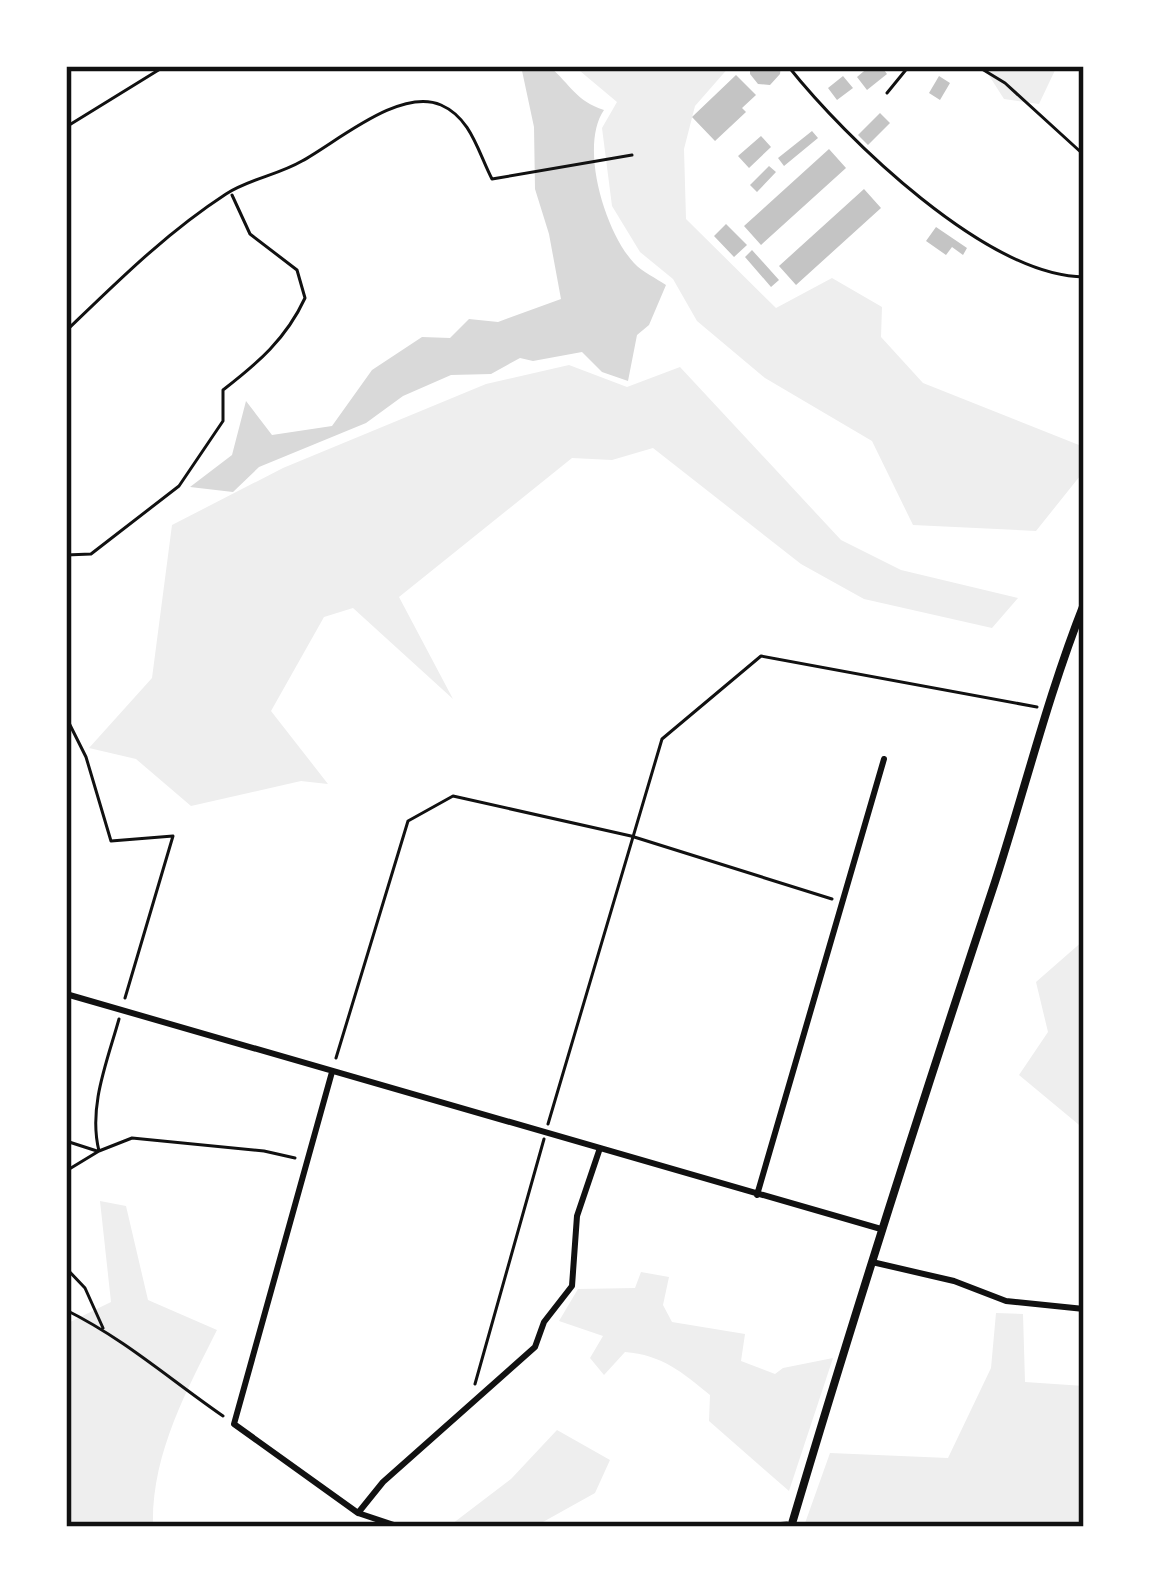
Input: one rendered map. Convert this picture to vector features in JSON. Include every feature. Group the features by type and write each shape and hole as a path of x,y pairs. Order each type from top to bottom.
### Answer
{"street":[{"path":"791,1525 881,1229 1084,604"},
{"path":"758,1196 884,759"},
{"path":"66,994 881,1229"},
{"path":"332,1072 234,1424 358,1513 400,1527"},
{"path":"358,1513 383,1483 535,1347 544,1322 572,1286 577,1216 600,1148"},
{"path":"871,1261 954,1281 1006,1301 1084,1309"}],"lane":[{"path":"788,66 848,133 935,208 1024,264 1063,277 1084,277"},
{"path":"887,93 909,66"},
{"path":"976,66 1005,83 1084,154"},
{"path":"735,1527 791,1525"}],"path":[{"path":"66,127 165,66"},
{"path":"66,332 155,246 230,191 299,163 349,129 413,101 439,104 464,120 492,179 632,155"},
{"path":"66,555 91,554 178,486 223,421 223,390 263,359 291,327 305,298 297,270 250,234 230,191"},
{"path":"469,1403 662,739 761,656 1048,709"},
{"path":"66,717 86,757 111,841 173,836 99,1089 94,1130 99,1151"},
{"path":"332,1072 408,821 453,796 631,836 842,902"},
{"path":"66,1172 132,1138 263,1150 306,1161"},
{"path":"66,1141 99,1151"},
{"path":"66,1268 85,1288 104,1329"},
{"path":"66,1310 137,1349 159,1372 234,1424"}],"shaded area":[{"path":"521,66 549,66 580,97 604,110 594,145 605,210 634,263 666,285 649,325 637,335 628,381 602,372 582,352 533,361 520,358 491,374 451,375 403,396 366,423 259,467 233,492 190,487 232,455 246,401 272,435 332,426 372,370 422,337 450,338 469,319 498,322 561,299 535,189 534,127"},
{"path":"574,66 730,66 695,106 684,149 686,219 776,308 832,278 882,307 881,337 923,383 1084,447 1084,471 1036,531 913,525 872,441 765,378 697,321 673,279 640,252 612,206 602,128 617,102"},
{"path":"983,66 1057,66 1039,104 1004,99"},
{"path":"569,365 627,387 680,367 841,540 901,570 1018,598 992,628 864,599 801,564 653,448 612,460 572,458 399,597 453,699 353,608 324,617 271,711 328,784 301,781 191,806 136,759 89,748 152,678 172,525 283,468 486,384"},
{"path":"1084,940 1084,1129 1019,1075 1048,1032 1036,982"},
{"path":"100,1201 126,1206 148,1300 217,1330 164,1449 153,1527 66,1527 66,1324 111,1302"},
{"path":"641,1272 669,1277 663,1305 672,1322 745,1334 741,1361 775,1374 783,1368 833,1358 789,1491 709,1421 710,1395 690,1379 661,1361 625,1352 604,1375 590,1358 603,1336 559,1321 578,1289 635,1288"},
{"path":"996,1313 1023,1314 1025,1382 1084,1386 1084,1527 804,1526 830,1453 948,1458 991,1368"},
{"path":"557,1430 610,1460 595,1493 534,1527 448,1527 511,1479"}],"building":[{"path":"750,66 781,66 780,74 770,85 758,84"},
{"path":"870,66 881,66 887,74 867,90 857,77"},
{"path":"736,75 756,95 742,108 746,112 715,141 692,117"},
{"path":"843,76 853,88 837,100 828,88"},
{"path":"939,76 950,83 940,100 929,93"},
{"path":"880,113 890,123 868,145 858,135"},
{"path":"812,131 818,138 784,166 778,158"},
{"path":"761,136 771,147 749,168 738,156"},
{"path":"829,149 846,168 761,245 744,226"},
{"path":"769,166 776,172 757,192 750,185"},
{"path":"864,189 881,208 796,285 779,266"},
{"path":"726,224 747,245 734,257 714,236"},
{"path":"936,227 967,248 963,255 952,247 946,255 926,241"},
{"path":"752,250 779,280 771,287 745,257"}]}
